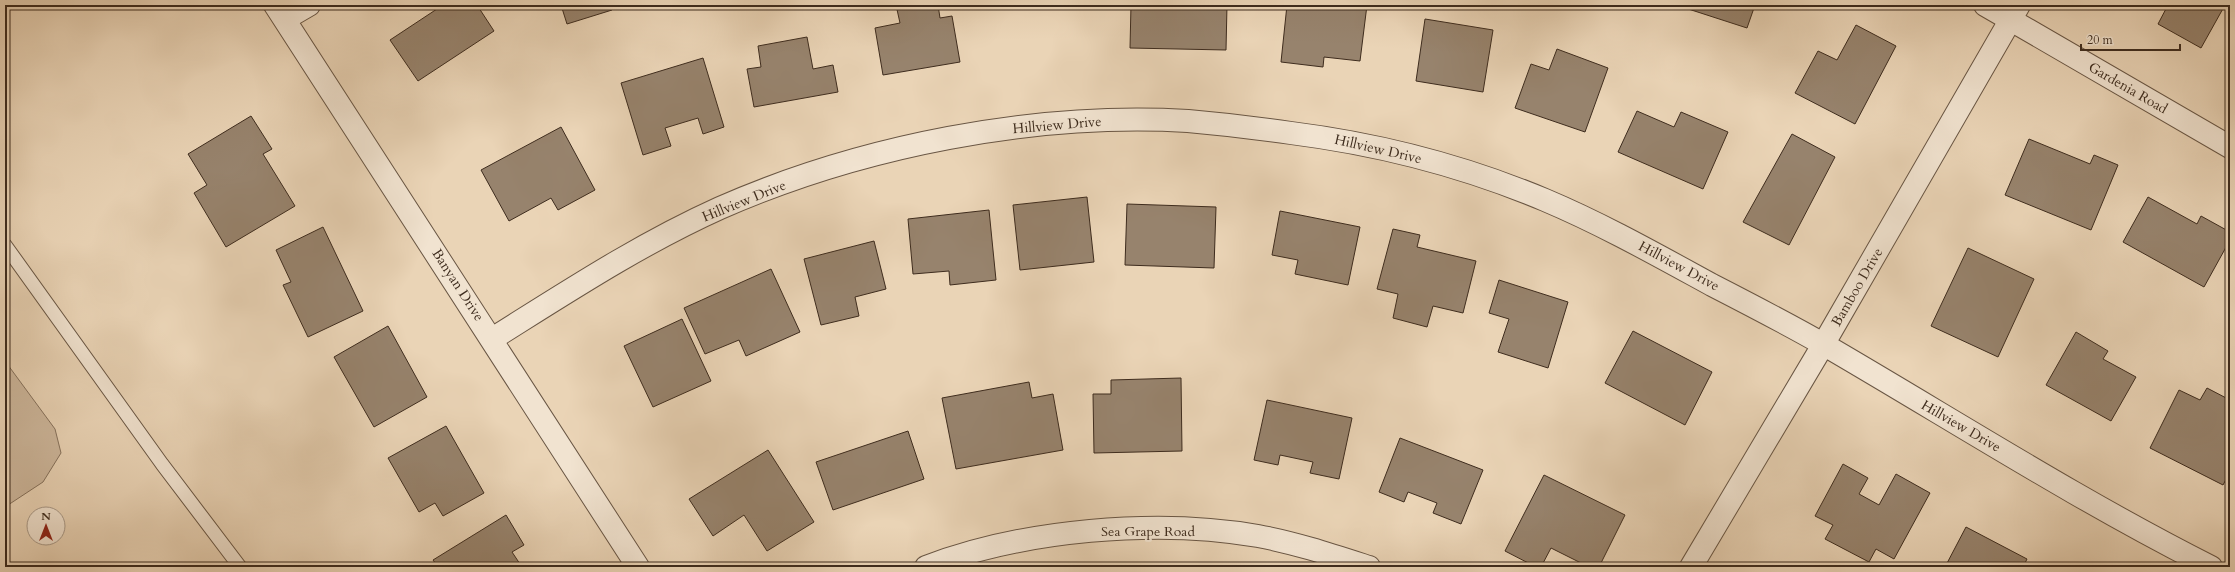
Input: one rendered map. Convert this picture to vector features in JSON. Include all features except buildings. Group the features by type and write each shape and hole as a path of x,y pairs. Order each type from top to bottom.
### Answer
{"street":[{"path":"280,12 309,5"},
{"name":"Gardenia Road","path":"1985,5 2015,12 2230,147"},
{"name":"Banyan Drive","path":"280,12 492,338 638,567"},
{"name":"Bamboo Drive","path":"1691,567 1823,344 2015,12"},
{"name":"Hillview Drive","path":"492,338 622,258 669,232 723,207 837,166 905,146 982,132 1036,126 1106,121 1185,121 1326,138 1396,152 1471,172 1545,200 1622,236 1823,344 2144,533 2211,567"},
{"name":"Sea Grape Road","path":"926,567 994,545 1095,531 1147,528 1257,536 1308,547 1369,567"}],"lane":[{"path":"5,245 162,464 240,567"}],"shaded area":[{"path":"5,361 55,429 61,453 43,482 5,507"}]}
